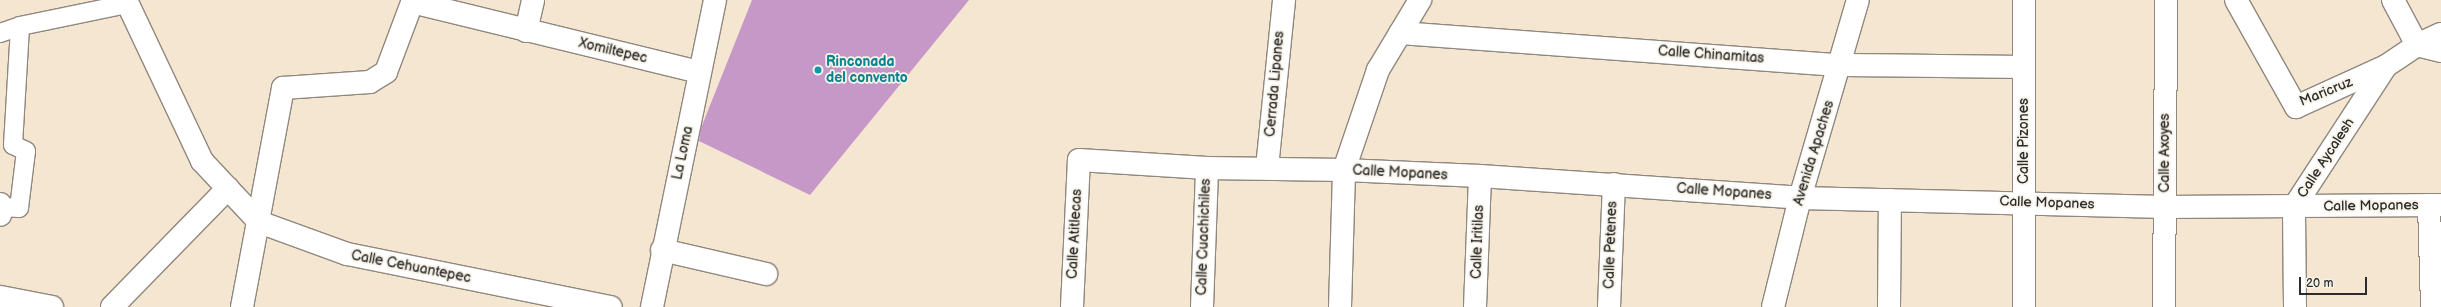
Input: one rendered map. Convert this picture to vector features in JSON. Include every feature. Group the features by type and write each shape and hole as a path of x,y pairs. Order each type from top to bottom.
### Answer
{"street":[{"path":"526,31 533,0"},
{"name":"La Loma","path":"652,307 662,250 715,0"},
{"name":"Cerrada Lipanes","path":"1267,168 1284,0"},
{"path":"1340,307 1344,170 1378,70 1420,0"},
{"name":"Avenida Apaches","path":"1773,307 1800,198 1841,65 1858,0"},
{"name":"Calle Pizones","path":"2024,0 2024,307"},
{"name":"Calle Axoyes","path":"2164,307 2166,0"},
{"name":"Maricruz","path":"2236,0 2296,107 2386,66 2417,45 2441,34"},
{"path":"2393,0 2417,45 2441,51"},
{"path":"242,307 283,88 370,82 386,72 412,1"},
{"name":"Xomiltepec","path":"412,1 526,31 700,72"},
{"path":"0,33 20,26 126,2"},
{"name":"Calle Cehuantepec","path":"126,2 202,160 259,222 347,254 611,307"},
{"path":"1,209 19,208 26,151 13,145 20,26"},
{"name":"Calle Chinamitas","path":"1400,33 1841,65 2023,67"},
{"name":"Calle Aycalesh","path":"2295,307 2294,207 2386,66"},
{"name":"Calle Mopanes","path":"1079,160 1207,168 1344,170 1480,176 1614,184 1800,198 2024,202 2164,207 2435,205"},
{"name":"Calle Atitlecas","path":"1072,307 1079,160"},
{"name":"Calle Cuachichiles","path":"1202,307 1207,168"},
{"name":"Calle Iritilas","path":"1475,307 1480,176"},
{"name":"Calle Petenes","path":"1609,307 1614,184"},
{"path":"112,307 228,188"},
{"path":"1889,307 1890,200"},
{"path":"2432,307 2435,205"},
{"path":"662,250 766,274"},
{"path":"0,297 52,307"}],"building":[{"name":"Rinconada del convento","path":"752,0 969,0 810,195 699,141 701,128"}],"place":[{"name":"Rinconada del convento","path":"818,70"}]}
